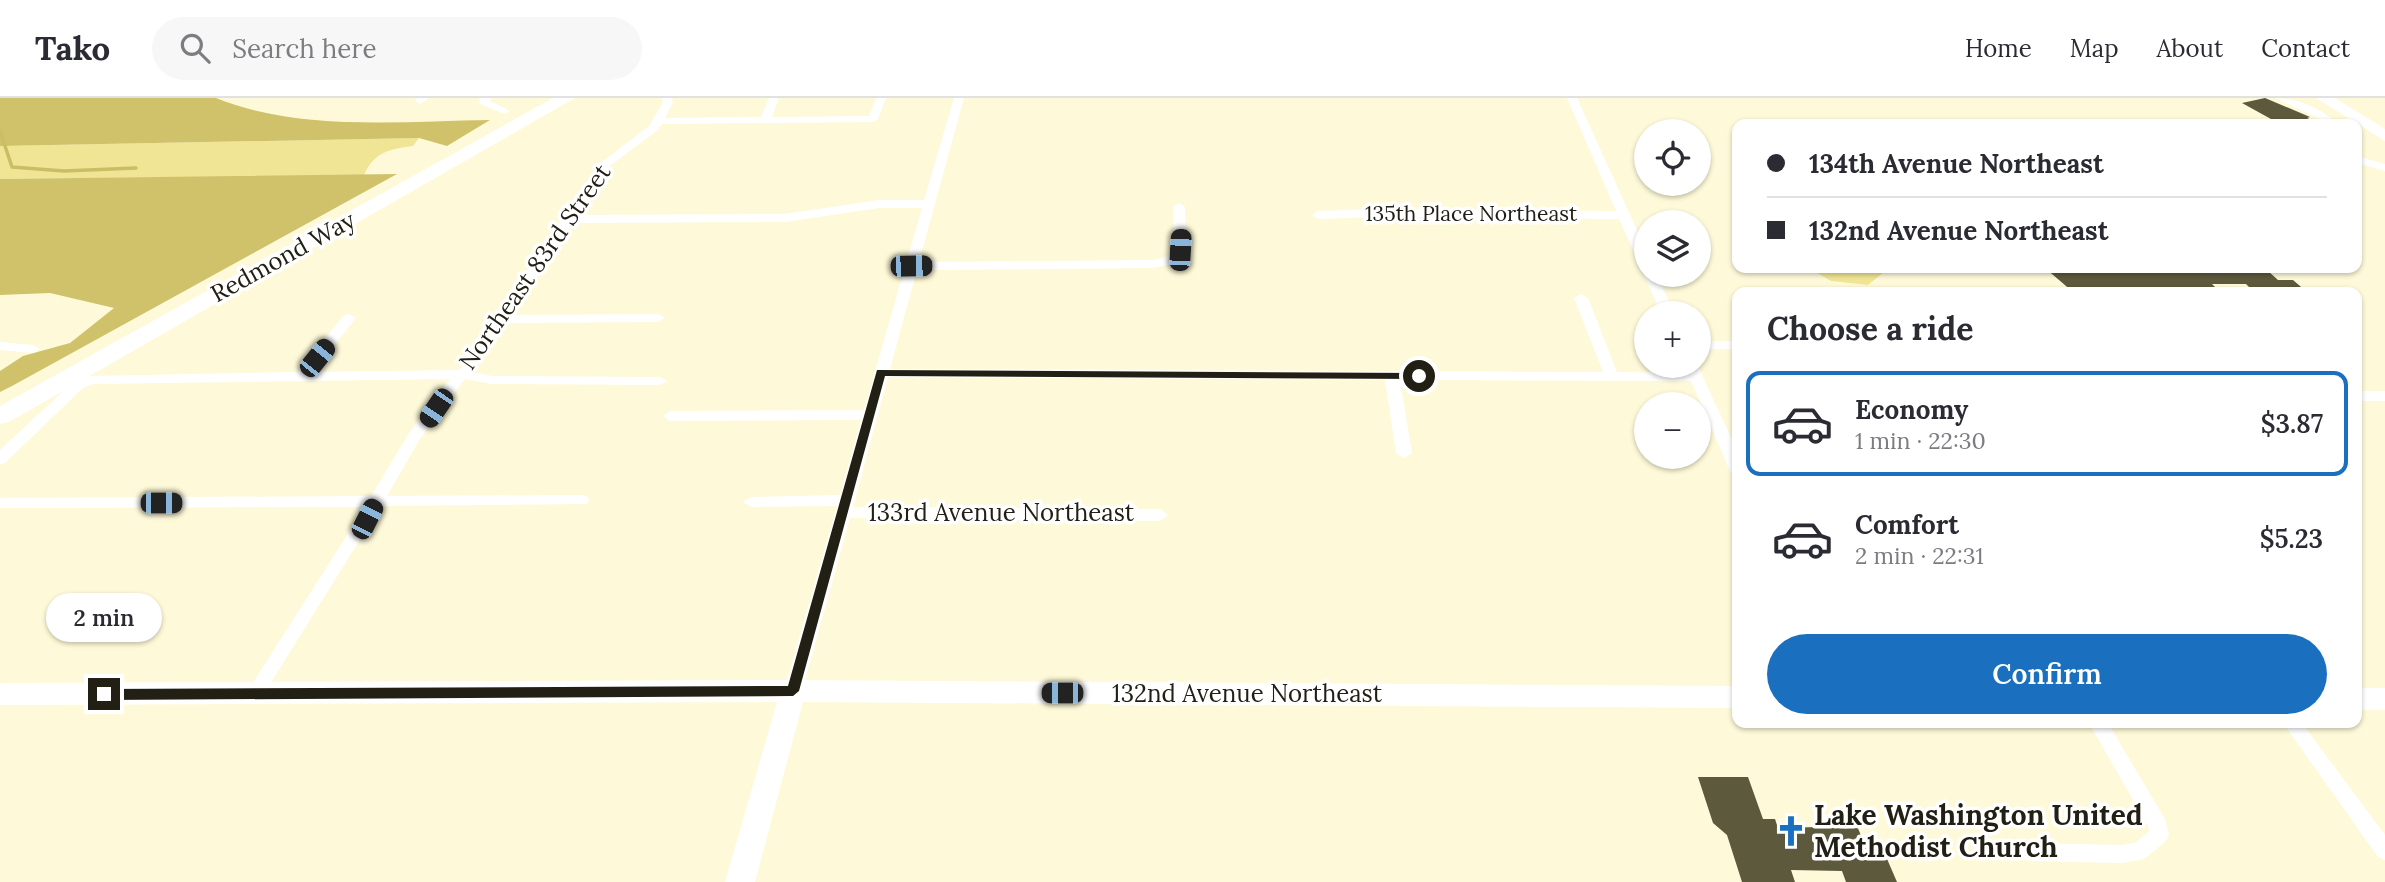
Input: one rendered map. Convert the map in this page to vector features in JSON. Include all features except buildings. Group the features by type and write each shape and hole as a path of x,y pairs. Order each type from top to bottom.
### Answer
{"main road":[{"name":"Redmond Way","path":"0,403 551,98"},
{"name":"Redmond Way","path":"0,416 566,98"},
{"path":"2324,98 2358,119"},
{"path":"2333,98 2385,130"},
{"path":"2362,122 2385,136"},
{"path":"740,882 793,691"},
{"name":"132nd Avenue Northeast","path":"0,694 793,691 1732,697"},
{"path":"2362,699 2385,699"}],"street":[{"path":"487,98 484,102 505,111"},
{"name":"Northeast 83rd Street","path":"254,695 375,503 386,481 461,374 473,363 567,219 608,160 643,137 658,121 668,102 667,98"},
{"path":"765,120 774,98"},
{"path":"658,121 873,119 881,98"},
{"path":"793,691 959,98"},
{"path":"1572,98 1634,238"},
{"path":"2280,98 2326,119"},
{"path":"2362,161 2385,168"},
{"path":"567,219 785,218 879,204 929,204"},
{"path":"911,266 1154,264 1171,260 1180,250 1179,207"},
{"name":"135th Place Northeast","path":"1318,215 1624,215"},
{"path":"1581,298 1612,377"},
{"path":"301,377 349,318"},
{"path":"501,319 658,318"},
{"path":"1711,345 1732,345"},
{"path":"0,346 33,348"},
{"path":"881,373 1634,375"},
{"path":"0,459 78,385 91,380 461,374 492,380 660,381"},
{"path":"1392,376 1404,453"},
{"path":"1696,378 1732,458"},
{"path":"2362,396 2385,396"},
{"path":"670,416 870,415"},
{"path":"0,503 581,500"},
{"name":"133rd Avenue Northeast","path":"751,502 1160,514"},
{"path":"2029,852 2122,855 2140,851 2159,835 2158,825 2101,728"},
{"path":"2296,728 2385,851"}],"shaded area":[{"path":"0,98 216,98 248,109 316,120 490,120 447,146 419,138 0,146"},
{"path":"419,138 413,146 390,150 378,157 364,175 0,179 0,146"},
{"path":"397,174 0,392 0,371 23,356 70,343 114,308 50,293 0,295 0,179"},
{"path":"1817,273 1883,273 1868,285 1831,281"}],"waterway":[{"path":"0,131 12,167 64,171 136,168"}],"place":[{"name":"Lake Washington United Methodist Church","path":"1791,831"}],"route":[{"path":"104,694 793,691 881,373 1419,376"}]}
